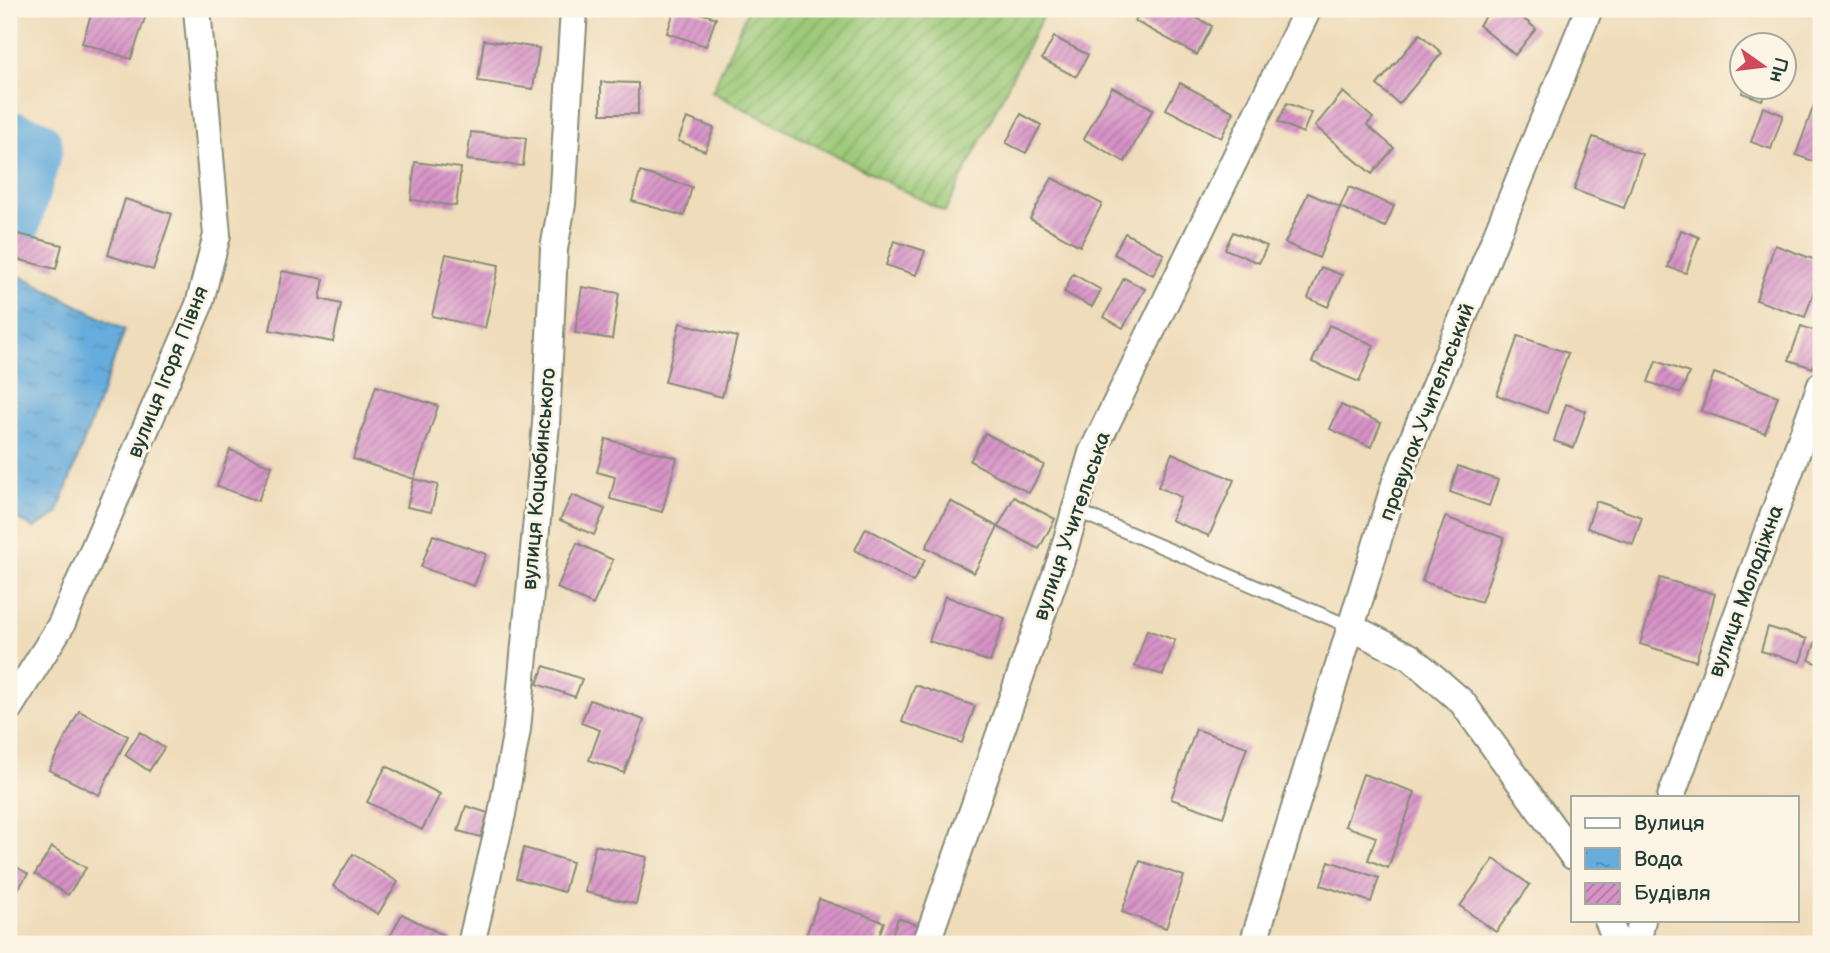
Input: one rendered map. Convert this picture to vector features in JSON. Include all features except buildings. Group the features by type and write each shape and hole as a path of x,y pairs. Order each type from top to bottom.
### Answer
{"street":[{"name":"вулиця Ігоря Півня","path":"9,708 61,625 199,305 217,235 197,9"},
{"name":"вулиця Коцюбинського","path":"471,944 502,814 517,729 546,424 554,249 562,204 574,9"},
{"name":"вулиця Учительська","path":"926,944 1076,510 1092,453 1308,9"},
{"name":"провулок Учительський","path":"1253,944 1395,481 1589,9"},
{"name":"вулиця Молодіжна","path":"1671,796 1821,385"},
{"path":"1351,628 1410,657 1462,702 1565,833 1571,850"},
{"path":"1609,922 1618,944"},
{"path":"1637,944 1642,922"}],"lane":[{"path":"1076,510 1351,628"}],"green space":[{"path":"748,9 1046,9 945,212 712,92"}],"water":[{"path":"23,277 125,330 57,514 34,528 9,514 9,281"}],"waterway":[{"path":"9,139 34,147 9,232"}]}
